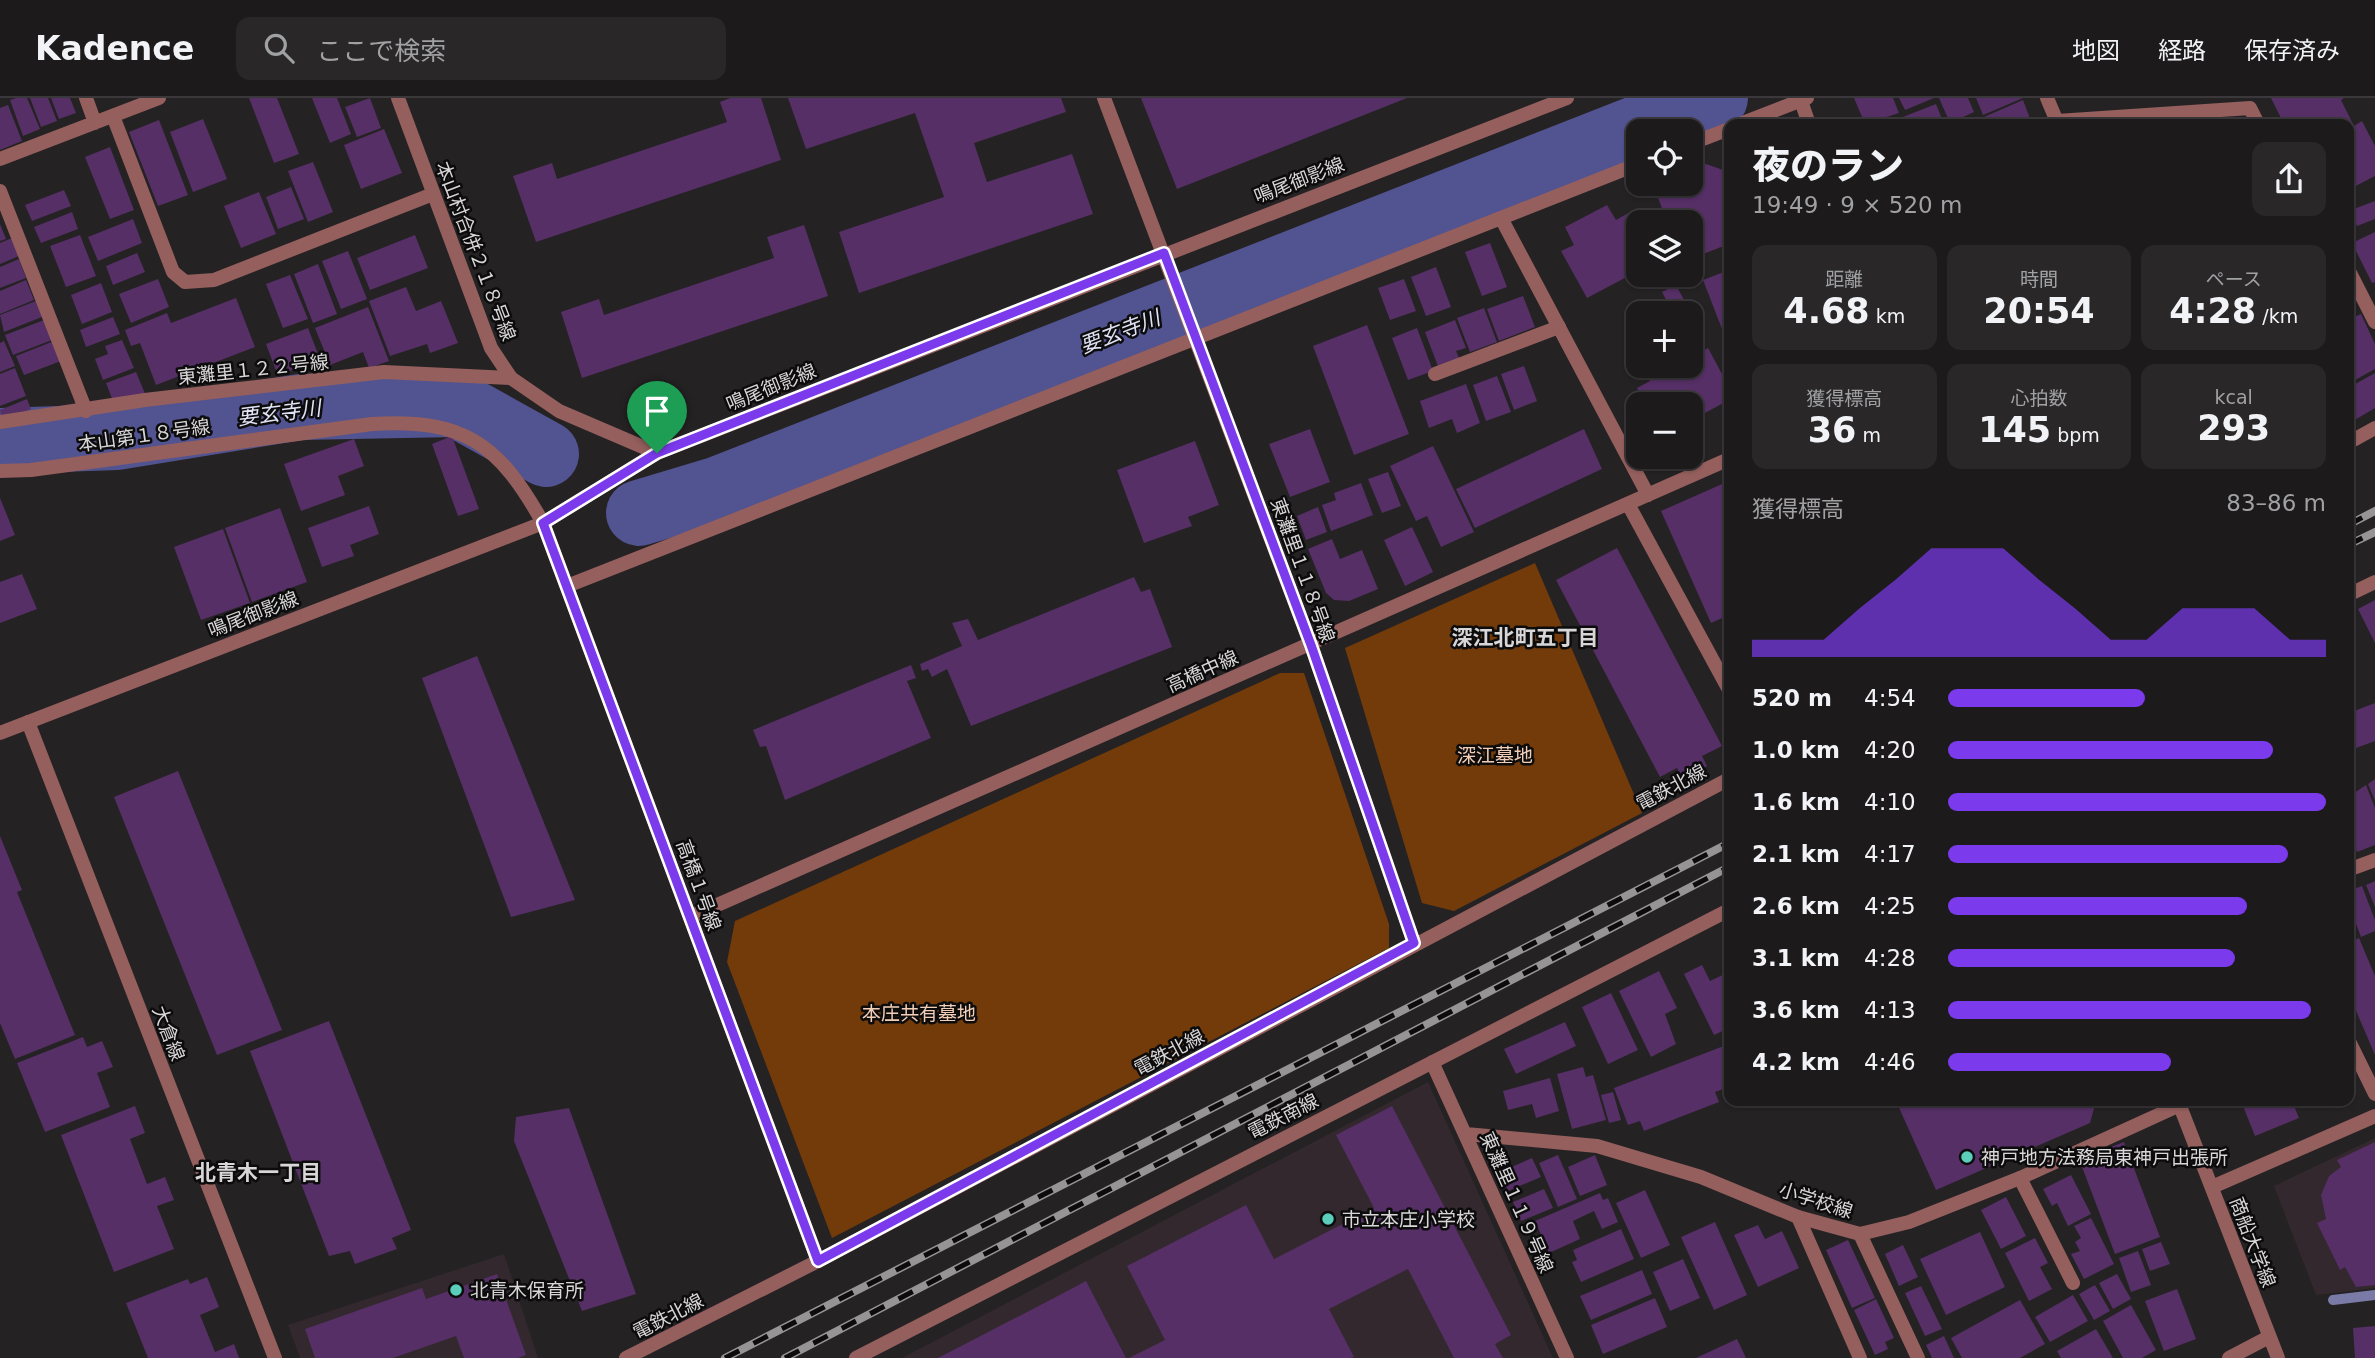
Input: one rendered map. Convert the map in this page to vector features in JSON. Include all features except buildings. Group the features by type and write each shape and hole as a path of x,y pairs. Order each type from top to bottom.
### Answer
{"street":[{"path":"86,98 94,123"},
{"path":"0,159 159,98"},
{"name":"本山村合併２１８号線","path":"398,98 491,348 511,378 559,411 657,453"},
{"name":"東灘里１１８号線","path":"1104,98 1311,645 1414,943"},
{"name":"鳴尾御影線","path":"0,733 543,523 657,453 1567,98"},
{"path":"2047,98 2056,119"},
{"path":"1753,119 1803,99 1808,119"},
{"path":"2109,119 2250,108 2256,119"},
{"path":"113,116 173,272 185,282 214,280 433,194"},
{"path":"1703,139 1724,131"},
{"path":"567,586 1194,332 1626,169"},
{"path":"0,191 86,411"},
{"path":"1501,218 1648,495"},
{"path":"2354,295 2375,322"},
{"path":"1435,374 1559,327"},
{"name":"東灘里１２２号線","path":"0,422 145,400 384,372 511,378"},
{"name":"本山第１８号線","path":"0,471 32,470 372,424 414,421 458,431 494,454 520,481 543,523"},
{"path":"2354,440 2375,428"},
{"name":"高橋中線","path":"690,918 1724,461"},
{"path":"1628,504 1724,681"},
{"name":"高橋１号線","path":"543,523 818,1261"},
{"path":"2354,592 2375,582"},
{"name":"大倉線","path":"28,722 275,1358"},
{"name":"電鉄北線","path":"626,1358 818,1261 1414,943 1724,782"},
{"path":"2354,868 2375,860"},
{"name":"電鉄南線","path":"856,1358 1724,913"},
{"path":"2354,1051 2375,1094"},
{"name":"東灘里１１９号線","path":"1432,1062 1567,1358"},
{"name":"小学校線","path":"1465,1134 1597,1146 1700,1177 1798,1217 1860,1234 1909,1222 2020,1178 2173,1106"},
{"name":"商船大学線","path":"2180,1106 2277,1358"},
{"path":"2212,1187 2375,1116"},
{"path":"2020,1178 2073,1283"},
{"path":"1798,1217 1860,1358"},
{"path":"1860,1234 1918,1358"},
{"path":"2229,1358 2269,1337"}],"shaded area":[{"name":"市立本庄小学校","path":"1428,1082 1553,1358 902,1358"},
{"path":"2375,1138 2375,1288 2316,1295 2274,1186"},
{"name":"北青木保育所","path":"504,1254 538,1358 300,1358 288,1325"}],"green space":[{"name":"深江墓地","path":"1535,563 1642,813 1454,911 1422,903 1345,648"},
{"name":"本庄共有墓地","path":"1280,673 1304,673 1389,924 1389,948 832,1238 727,962 735,921"}],"waterway":[{"name":"要玄寺川","path":"639,513 719,489 1715,98"},
{"name":"要玄寺川","path":"0,441 117,437 300,407 456,404 546,454"},
{"path":"2333,1300 2375,1295"}],"railway":[{"path":"2354,522 2375,511"},
{"path":"2354,542 2375,532"},
{"path":"725,1358 1724,846"},
{"path":"785,1358 1724,870"}],"place":[{"name":"神戸地方法務局東神戸出張所","path":"1967,1157"},
{"name":"市立本庄小学校","path":"1328,1219"},
{"name":"北青木保育所","path":"456,1290"}],"district":[{"name":"深江北町五丁目","path":"1525,638"},
{"name":"北青木一丁目","path":"258,1173"}],"route":[{"path":"1164,253 1311,645 1414,943 818,1261 543,523 657,453 1164,253"}]}
